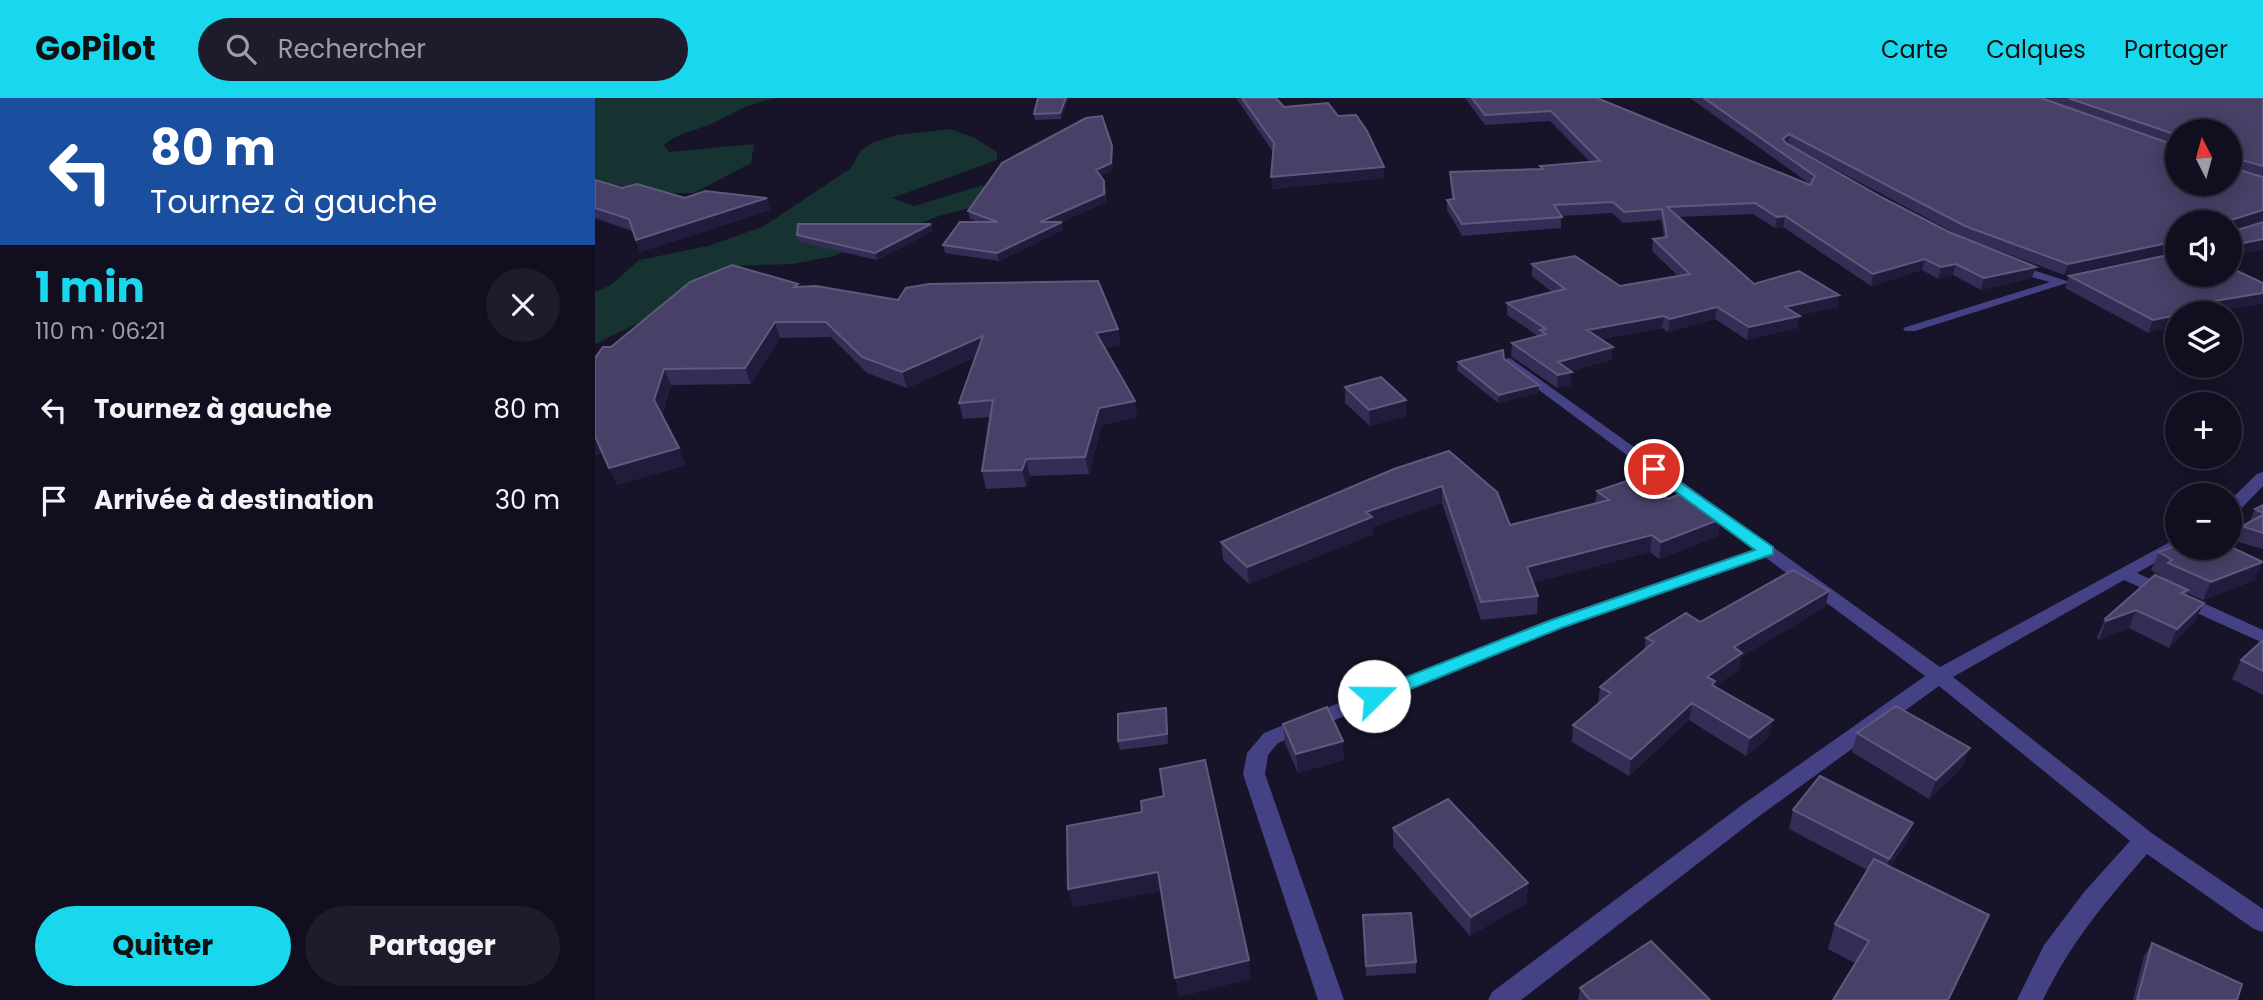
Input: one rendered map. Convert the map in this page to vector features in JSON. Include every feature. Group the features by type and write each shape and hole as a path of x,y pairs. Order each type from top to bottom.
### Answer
{"street":[{"path":"2002,264 2064,282"},
{"path":"1910,328 2081,278"},
{"path":"1510,362 1939,676 2145,840 2263,922"},
{"path":"2242,498 2263,477"},
{"path":"1501,1000 1750,811 1939,676 2165,550"},
{"path":"1331,1000 1254,774 1258,752 1271,738 1555,624 1767,551"},
{"path":"2123,573 2263,637"},
{"path":"2030,1000 2053,953 2094,898 2145,840"}],"green space":[{"path":"595,98 779,98 745,107 713,123 675,137 664,145 669,152 754,144 751,163 694,193 666,193 595,182"},
{"path":"950,129 973,137 997,152 997,160 892,198 914,206 980,186 1009,185 993,202 942,215 830,257 792,264 727,266 681,289 655,315 595,344 595,292 611,285 639,260 708,246 764,226 851,168 861,150 874,142 897,135"}],"building":[{"path":"1038,98 1066,98 1060,113 1034,114"},
{"path":"1242,98 1276,98 1284,107 1328,103 1338,116 1356,115 1384,167 1271,177 1274,143"},
{"path":"1472,98 1597,98 1810,185 1815,176 1704,98 2041,98 2165,142 2165,196 2242,196 2242,171 2263,177 2263,210 2242,217 2242,210 2165,210 2165,244 2068,264 1965,226 1789,134 1783,139 1786,143 1883,198 1949,232 2036,267 1984,278 1956,264 1941,267 1925,259 1873,274 1785,216 1777,217 1755,203 1667,207 1754,284 1799,271 1839,295 1785,307 1800,316 1749,327 1717,307 1670,319 1664,316 1587,330 1613,347 1558,362 1572,372 1558,375 1512,343 1546,334 1540,330 1546,329 1507,303 1565,289 1532,264 1575,256 1620,286 1690,274 1653,239 1667,237 1662,209 1624,212 1613,202 1554,205 1562,217 1462,224 1447,200 1454,199 1450,172 1543,169 1540,166 1600,161 1551,111 1485,115"},
{"path":"2068,98 2263,98 2263,166 2242,160 2242,119 2165,119 2165,131"},
{"path":"1102,116 1112,146 1111,163 1096,170 1104,181 1104,194 1040,222 1062,222 997,253 943,245 960,222 998,222 968,211 1002,163 1086,118"},
{"path":"595,180 622,188 637,184 685,198 705,191 767,198 636,240 629,219 595,208"},
{"path":"2263,222 2263,239 2242,243 2242,229"},
{"path":"798,224 931,224 875,253 797,235"},
{"path":"2165,256 2165,287 2242,287 2242,273 2263,283 2263,293 2214,301 2165,301 2165,318 2153,320 2069,276"},
{"path":"732,265 798,284 794,287 816,286 898,300 906,288 929,284 1098,281 1118,329 1096,333 1135,401 1099,408 1085,457 1026,459 1022,470 982,471 993,400 959,403 983,336 902,372 862,357 826,322 775,322 745,368 664,369 654,400 679,448 609,468 595,436 595,358 603,347 611,347 690,282"},
{"path":"1503,350 1504,359 1539,385 1499,395 1458,362"},
{"path":"1381,377 1406,400 1369,410 1345,387"},
{"path":"1449,451 1497,492 1510,525 1609,500 1597,491 1638,477 1668,499 1685,492 1721,519 1661,542 1652,535 1527,567 1538,596 1481,602 1442,486 1366,512 1372,517 1247,567 1221,542 1394,469"},
{"path":"2263,505 2263,513 2255,509"},
{"path":"2263,515 2263,533 2242,526"},
{"path":"2242,552 2263,562 2211,582 2168,563 2172,560 2242,560"},
{"path":"1793,570 1829,591 1734,647 1742,653 1707,677 1715,681 1712,685 1773,720 1750,738 1692,703 1631,759 1573,725 1611,693 1600,687 1654,642 1646,638 1686,613 1700,622"},
{"path":"2155,575 2188,590 2181,593 2204,603 2177,629 2136,610 2106,621 2105,619"},
{"path":"2263,640 2263,671 2241,660"},
{"path":"1896,706 1970,748 1936,780 1857,733"},
{"path":"1327,707 1343,741 1296,754 1283,724"},
{"path":"1166,708 1167,734 1118,741 1118,714"},
{"path":"1205,760 1249,960 1175,978 1158,872 1068,889 1067,826 1142,812 1141,801 1164,796 1160,769"},
{"path":"1820,776 1913,823 1889,859 1793,810"},
{"path":"1448,799 1528,883 1471,917 1393,828"},
{"path":"1874,859 1989,915 1948,1000 1833,1000 1869,941 1835,924"},
{"path":"1411,913 1416,962 1366,966 1363,915"},
{"path":"1651,941 1710,1000 1590,1000 1580,988"},
{"path":"2152,943 2242,984 2237,1000 2137,1000"}],"route":[{"path":"1374,696 1555,624 1767,551 1654,469"}]}
